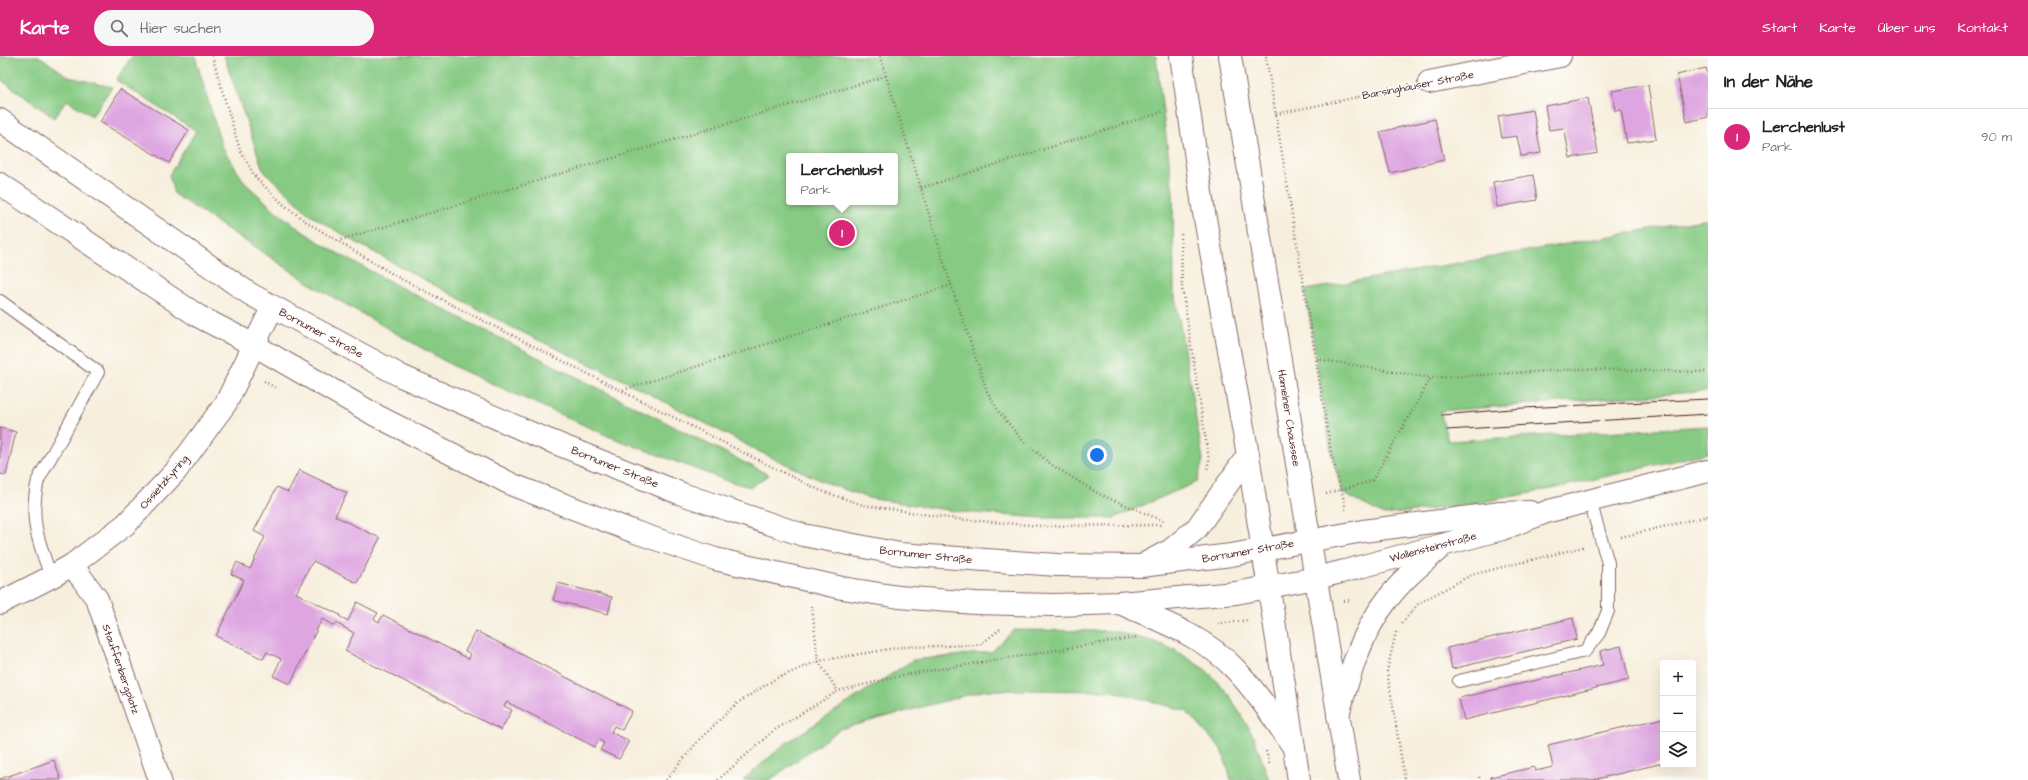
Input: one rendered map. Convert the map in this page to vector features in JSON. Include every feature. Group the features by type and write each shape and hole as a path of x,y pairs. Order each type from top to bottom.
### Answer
{"main road":[{"path":"1181,56 1204,213 1248,455 1299,780"},
{"name":"Hamelner Chaussee","path":"1230,56 1349,780"},
{"name":"Barsinghäuser Straße","path":"1429,82 1560,56"},
{"name":"Bornumer Straße","path":"0,120 250,294 272,308 401,376 533,434 682,494 803,535 900,554 1057,565 1141,566 1263,550 1309,541"},
{"path":"0,184 198,316 254,345 377,416 513,485 635,532 715,559 842,588 899,597 975,603 1054,605 1119,603 1215,595 1268,588 1316,578"},
{"name":"Ossietzkyring","path":"0,603 72,565 126,524 176,472 226,403 272,308"},
{"path":"1141,566 1171,550 1197,528 1248,455"},
{"name":"Wallensteinstraße","path":"1316,578 1444,545 1502,528 1549,511 1708,471"},
{"name":"Wallensteinstraße","path":"1309,541 1363,531 1501,512 1549,511"},
{"path":"1338,715 1348,678 1366,634 1376,616 1387,600 1411,573 1444,545"},
{"name":"Stauffenbergplatz","path":"72,565 97,599 160,780"},
{"path":"1119,603 1156,618 1206,645 1228,663 1262,702 1293,746"}],"lane":[{"path":"0,301 98,372 38,480 33,519 38,542 51,577"},
{"path":"1459,681 1585,651 1599,633 1608,611 1608,563 1590,501"}],"path":[{"path":"212,56 240,150 256,178 283,204 308,223 337,242 401,279 819,490 863,505 956,519 1041,526 1172,525 1099,494 1052,465 1023,441 999,412 987,391 951,285 880,56"},
{"path":"1266,56 1317,359 1331,452 1340,489 1372,481 1431,378"},
{"path":"337,242 886,76"},
{"name":"Barsinghäuser Straße","path":"1276,114 1429,82"},
{"path":"921,188 1168,109"},
{"path":"1182,229 1182,288 1209,460 1206,472"},
{"path":"623,390 951,285"},
{"path":"1317,359 1431,378 1580,369 1708,372"},
{"path":"1401,625 1419,603 1471,575 1708,516"},
{"path":"812,602 818,661 838,691"},
{"path":"666,780 700,740 736,704 775,679 818,661 902,647 980,645 1001,628"},
{"path":"1397,630 1387,671 1405,780"},
{"path":"718,780 773,731 838,691 904,674 1145,636"}],"green space":[{"path":"0,56 39,56 69,77 112,87 92,116 67,100 54,118 0,79"},
{"path":"132,56 195,56 222,147 245,183 277,212 302,231 330,249 398,286 769,475 751,487 727,481 608,436 455,367 317,288 174,194 169,175 196,131 116,80"},
{"path":"224,56 1156,56 1173,193 1174,290 1203,460 1197,482 1114,518 1042,518 961,512 868,498 824,482 760,452 625,381 515,329 357,243 310,215 263,170"},
{"path":"1708,219 1708,391 1440,411 1448,441 1708,426 1708,453 1552,489 1466,505 1384,515 1342,493 1331,452 1305,290"},
{"path":"1014,630 1113,631 1152,641 1175,650 1206,670 1228,693 1254,737 1269,780 1231,780 1222,750 1186,711 1113,691 986,690 840,729 770,780 743,780 786,743 913,660 991,652"}],"building":[{"path":"1706,68 1708,76 1708,117 1687,122 1677,75"},
{"path":"1648,85 1656,139 1627,143 1621,110 1615,111 1612,91"},
{"path":"120,89 189,130 169,163 100,122"},
{"path":"1588,98 1598,153 1570,158 1564,128 1549,130 1545,106"},
{"path":"1533,110 1541,153 1521,156 1517,136 1502,138 1498,116"},
{"path":"1435,119 1444,160 1390,173 1380,132"},
{"path":"1533,175 1537,200 1497,207 1493,182"},
{"path":"0,428 16,432 6,475 0,474"},
{"path":"299,470 347,493 335,516 380,538 357,583 313,561 296,593 340,615 339,616 348,621 357,602 378,613 374,619 379,622 383,615 469,659 471,654 465,651 476,631 632,711 622,730 614,726 611,732 629,741 619,759 600,750 604,743 599,740 595,747 507,702 504,706 512,710 501,730 345,651 354,633 336,623 334,626 322,619 290,684 273,676 281,659 267,652 263,659 216,636 244,580 231,574 237,562 250,569 265,537 254,531 277,487 288,492"},
{"path":"558,583 612,597 608,614 553,600"},
{"path":"1573,618 1577,639 1452,669 1447,648"},
{"path":"1621,646 1629,680 1464,720 1459,698 1603,665 1600,651"},
{"path":"1660,719 1660,764 1593,780 1491,780 1491,777 1534,767 1535,771 1553,767 1548,745"},
{"path":"54,760 61,780 0,780 0,779"}],"tram line":[{"path":"1442,415 1523,408 1708,399"},
{"path":"1447,430 1708,414"}],"place":[{"name":"Lerchenlust","path":"842,233"}]}
